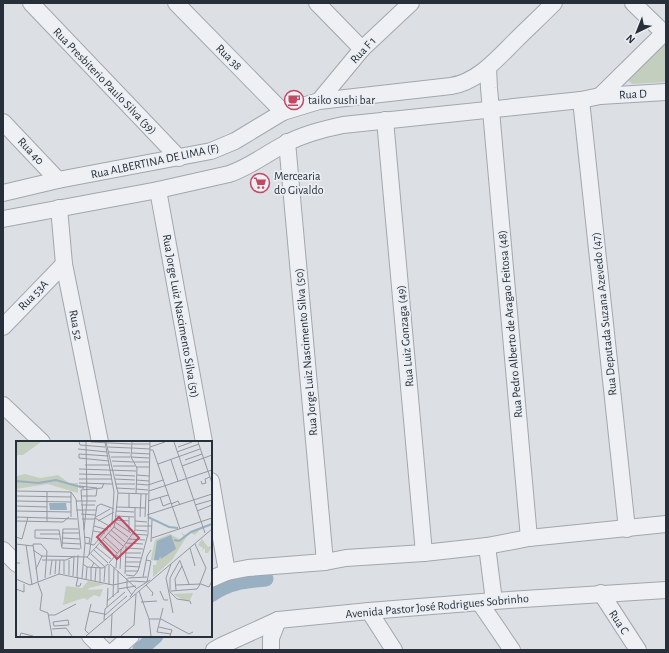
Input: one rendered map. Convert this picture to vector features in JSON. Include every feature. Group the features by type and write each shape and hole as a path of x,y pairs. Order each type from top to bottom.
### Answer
{"street":[{"name":"Rua Presbiterio Paulo Silva (39)","path":"31,3 179,158"},
{"name":"Rua 38","path":"176,3 283,112"},
{"path":"317,3 362,49"},
{"name":"Rua F 1","path":"320,101 362,49 411,3"},
{"name":"Rua ALBERTINA DE LIMA (F)","path":"3,193 58,180 179,158 222,148 283,112 320,101 457,85 473,78 488,68 554,3"},
{"path":"600,96 665,32 633,3"},
{"name":"Rua Pedro Alberto de Aragao Feitosa (48)","path":"488,68 529,538"},
{"name":"Rua D","path":"3,219 158,190 240,170 287,142 316,131 329,128 386,120 582,100 600,96 666,92"},
{"name":"Rua Deputada Suzana Azevedo (47)","path":"582,100 627,529"},
{"name":"Rua Luiz Gonzaga (49)","path":"386,120 424,553"},
{"name":"Rua 40","path":"3,122 58,180"},
{"name":"Rua Jorge Luiz Nascimento Silva (50)","path":"287,142 325,562"},
{"name":"Rua Jorge Luiz Nascimento Silva (51)","path":"158,190 204,441"},
{"name":"Rua 52","path":"59,208 64,264 100,441"},
{"name":"Rua 53A","path":"3,327 64,264"},
{"path":"3,405 41,441"},
{"path":"212,487 227,572"},
{"path":"212,579 227,572 248,568 325,562 346,558 488,551 529,538 666,524"},
{"path":"3,550 16,563"},
{"path":"488,551 490,573 487,602 512,650"},
{"name":"Avenida Pastor José Rodrigues Sobrinho","path":"214,650 278,620 370,611 601,593 666,590"},
{"name":"Rua C","path":"601,593 638,650"},
{"path":"370,611 394,650"},
{"path":"271,650 271,638 278,620"},
{"path":"91,637 104,650"},
{"path":"115,650 130,637"}],"green space":[{"path":"666,36 666,82 632,84 628,80 628,74"}],"waterway":[{"path":"212,594 224,587 266,579"},
{"path":"140,650 155,637"}],"place":[{"name":"taiko sushi bar","path":"294,100"},
{"name":"Mercearia do Givaldo","path":"260,183"}]}
